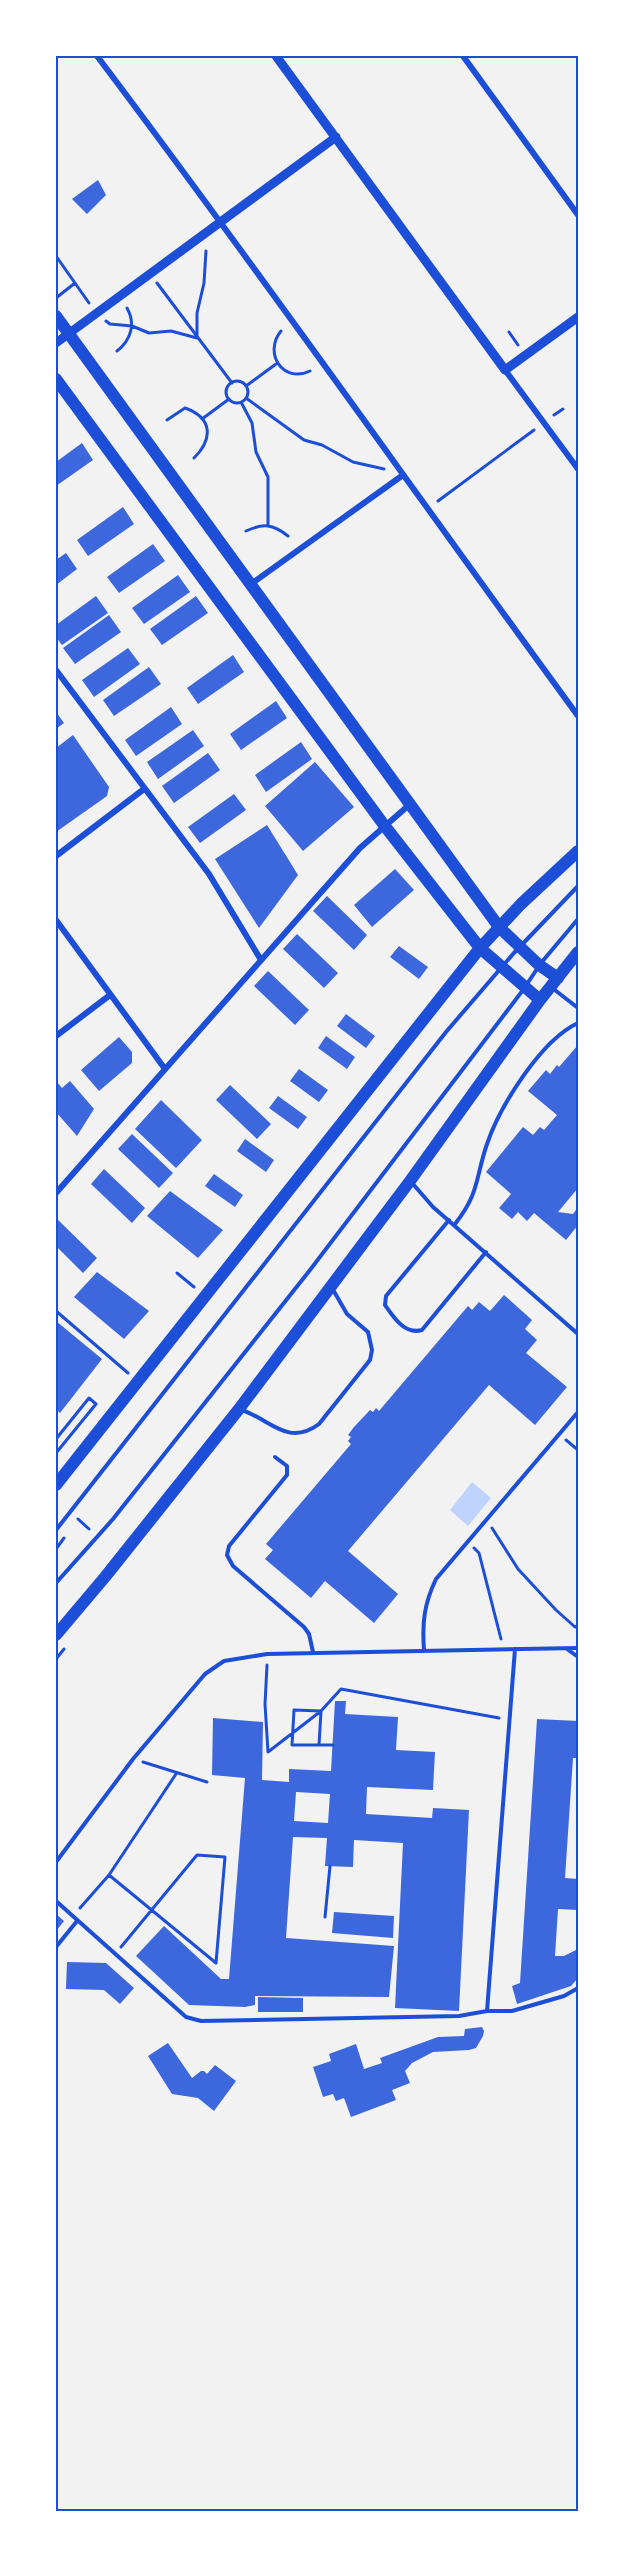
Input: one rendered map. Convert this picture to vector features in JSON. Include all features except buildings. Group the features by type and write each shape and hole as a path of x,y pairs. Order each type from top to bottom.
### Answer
{"main road":[{"path":"56,316 499,927 554,982"},
{"path":"56,379 384,825 480,948 540,1000"},
{"path":"56,1485 480,948 579,851"},
{"path":"56,1635 239,1409 410,1181 540,1000 579,951"}],"street":[{"path":"97,56 221,221 427,510 579,716"},
{"path":"276,56 579,469"},
{"path":"463,56 579,215"},
{"path":"56,343 336,137"},
{"path":"505,370 579,317"},
{"path":"251,584 403,476"},
{"path":"56,670 208,874 261,960"},
{"path":"56,856 144,789"},
{"path":"56,1193 360,848 409,805"},
{"path":"56,920 165,1069"},
{"path":"56,1036 110,995"}],"lane":[{"path":"56,1530 446,1032 520,947 579,886"},
{"path":"56,1583 113,1518 310,1270 525,987 539,965 579,919"},
{"path":"554,982 579,1008"},
{"path":"455,1224 467,1209 476,1192 486,1146 494,1126 512,1095 534,1064 564,1030 579,1023"},
{"path":"410,1181 433,1207 579,1334"},
{"path":"449,1220 386,1296 385,1305 405,1328 414,1332 422,1330 486,1252"},
{"path":"239,1409 254,1414 282,1431 291,1433 310,1431 319,1424 370,1360 371,1341 368,1332 347,1314 331,1288"},
{"path":"424,1650 423,1615 427,1597 436,1579 579,1412"},
{"path":"275,1456 287,1466 287,1475 229,1546 227,1556 233,1566 304,1627 309,1634 312,1652"},
{"path":"566,1648 579,1657"},
{"path":"56,1862 133,1759 214,1666 241,1657 267,1654 579,1648"},
{"path":"487,2011 515,1649"},
{"path":"56,1900 72,1917 186,2017 201,2021 459,2016 487,2011 512,2011 564,1996 579,1988"},
{"path":"56,1947 77,1921"}],"path":[{"path":"197,338 197,313 204,283 204,258 210,244"},
{"path":"56,256 96,313 110,324 132,326 149,333 171,331 197,338"},
{"path":"154,279 231,383"},
{"path":"56,298 75,283"},
{"path":"117,351 130,336 132,326 130,312 123,302"},
{"path":"281,331 273,346 273,356 277,364 290,374 310,371"},
{"path":"246,386 277,364"},
{"path":"237,381 246,386 248,392 246,398 241,402 229,399 226,390 231,383 237,381"},
{"path":"246,398 304,440 322,445 353,462 403,476"},
{"path":"202,418 229,399"},
{"path":"241,402 252,423 256,452 268,477 268,525"},
{"path":"167,420 185,408 194,411 202,418 207,427 208,439 204,448 194,458"},
{"path":"427,510 563,409"},
{"path":"246,531 258,525 268,525 288,536"},
{"path":"177,1273 205,1298"},
{"path":"56,1311 138,1382"},
{"path":"56,1439 88,1398 96,1404 56,1453"},
{"path":"78,1519 89,1528"},
{"path":"485,1521 496,1533 518,1569 537,1591 575,1627 579,1626"},
{"path":"468,1542 479,1552 503,1650"},
{"path":"267,1654 265,1704 268,1752 321,1711 342,1689 510,1720"},
{"path":"321,1711 294,1710 292,1745 333,1746"},
{"path":"319,1745 321,1711"},
{"path":"133,1759 207,1782"},
{"path":"72,1917 109,1875 176,1774"},
{"path":"109,1875 151,1908 216,1962 225,1857 197,1855 151,1908 115,1954"},
{"path":"326,1917 330,1866"}],"water":[{"path":"472,1482 491,1498 468,1526 450,1510"}]}
